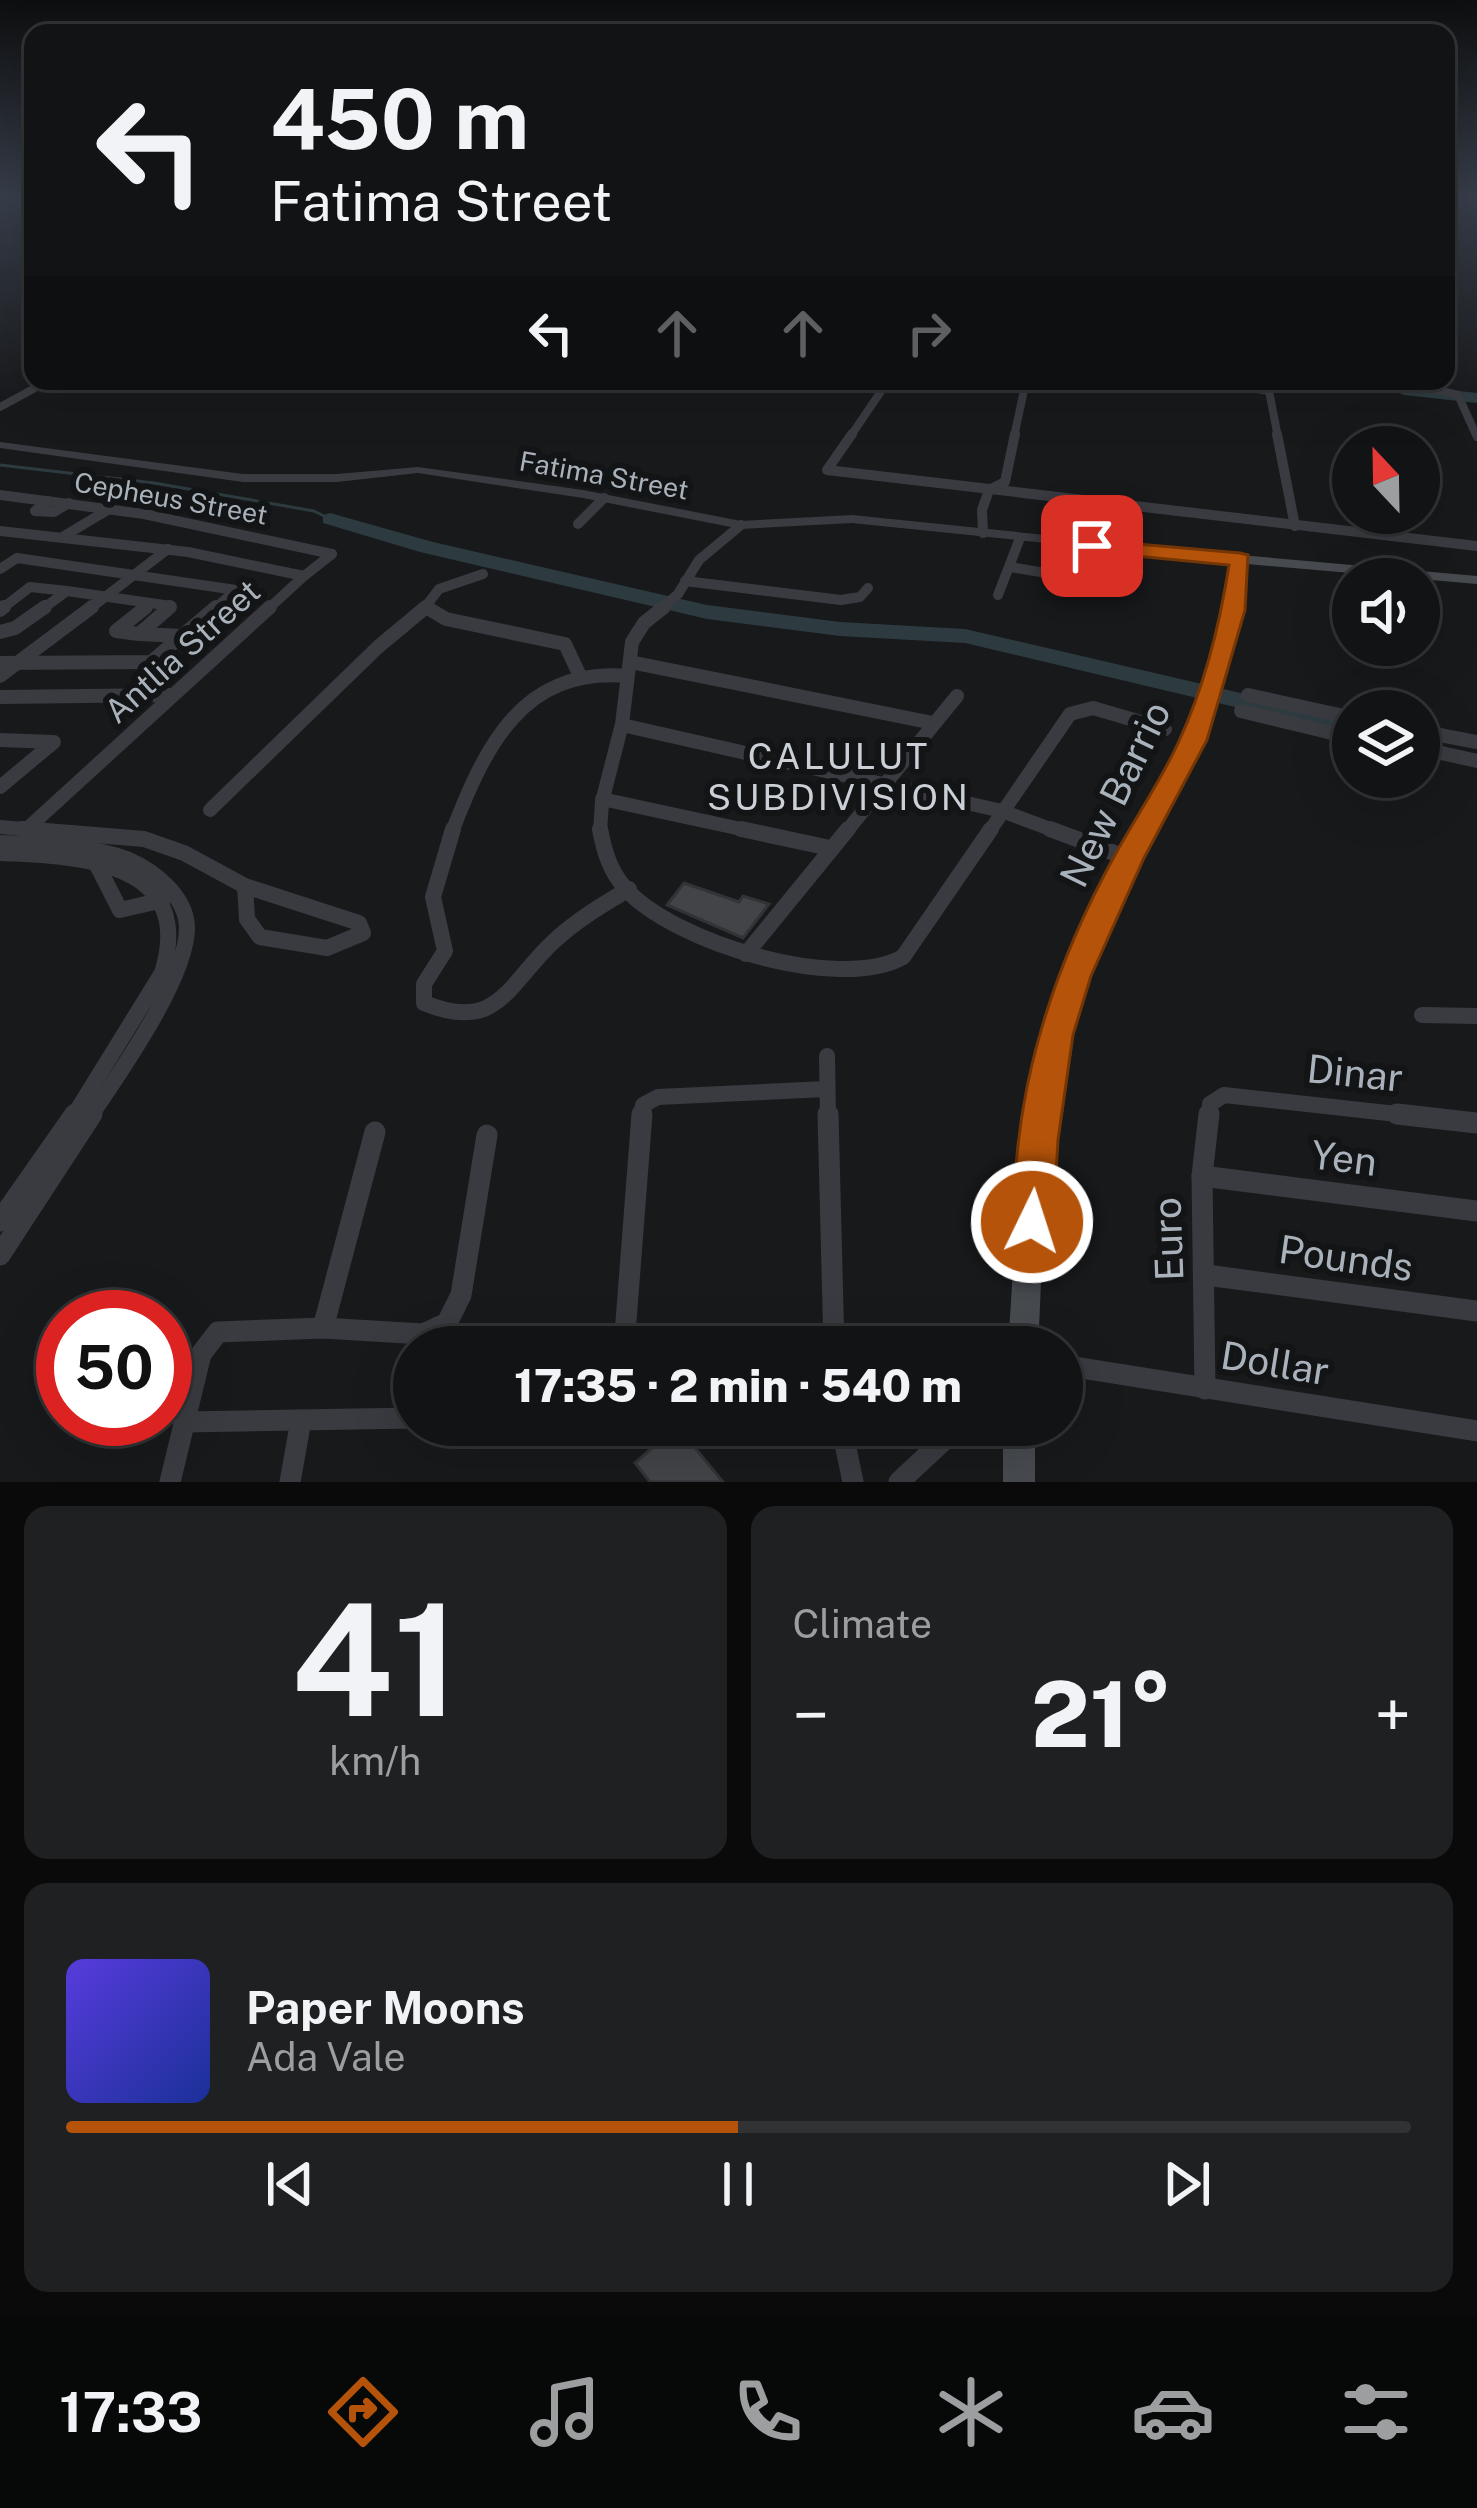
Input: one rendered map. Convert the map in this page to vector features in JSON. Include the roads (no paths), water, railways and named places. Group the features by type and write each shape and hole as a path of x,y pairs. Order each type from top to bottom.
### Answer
{"main road":[{"path":"1240,562 1332,572"},
{"path":"1240,562 1477,584"},
{"name":"New Barrio","path":"1025,1326 1038,1140 1054,1035 1074,976 1129,858 1194,740 1223,644 1240,562"},
{"path":"1440,583 1477,584"},
{"path":"1019,1446 1019,1482"}],"street":[{"path":"0,407 31,390"},
{"path":"882,390 827,470 1477,546"},
{"path":"983,533 982,510 988,490 1005,482 1024,390"},
{"path":"1259,390 1269,392 1295,526"},
{"path":"1433,390 1458,397 1477,437"},
{"name":"Fatima Street","path":"0,446 238,478 337,478 418,470 741,524 851,519 1240,562"},
{"name":"Cepheus Street","path":"4,498 111,508 332,554 304,576"},
{"path":"578,524 604,498"},
{"path":"61,537 111,508"},
{"path":"741,524 685,580 674,598 638,628 622,725 602,799 604,860 643,906 687,932 746,954 828,966 893,964 1070,714 1093,708 1165,729"},
{"name":"Antlia Street","path":"0,531 168,549 304,576"},
{"path":"998,595 1020,538"},
{"path":"0,676 168,549"},
{"path":"0,568 17,558 236,590 151,662 0,663"},
{"path":"1010,568 1082,579"},
{"path":"210,810 378,647 427,607 439,589 483,574"},
{"name":"Antlia Street","path":"28,828 304,576"},
{"path":"685,580 841,599 860,597 868,588"},
{"path":"0,610 34,586 171,607 139,634"},
{"path":"0,632 15,628 67,590"},
{"path":"150,603 116,631 182,636"},
{"path":"427,607 446,620 565,644 580,676"},
{"path":"629,889 546,949 495,1008 481,1014 448,1014 424,1003 424,984 445,951 433,899 461,809 521,707 580,676 628,669 933,723"},
{"path":"1248,694 1332,713"},
{"path":"0,697 172,695"},
{"path":"746,954 957,696"},
{"path":"1241,711 1332,733"},
{"path":"622,725 1002,812 1129,858"},
{"path":"1440,735 1477,742"},
{"path":"0,740 54,742 0,787"},
{"path":"1440,753 1477,761"},
{"path":"602,799 830,848"},
{"path":"0,827 144,839 184,853 245,886 359,923 362,933 327,948 260,937 248,920 245,886"},
{"path":"0,843 98,855 148,869 187,928 137,1045 0,1255"},
{"path":"0,854 98,855"},
{"path":"98,855 120,910 131,911 168,898"},
{"path":"0,1221 164,981"},
{"path":"1422,1016 1477,1016"},
{"path":"827,1056 833,1326"},
{"path":"626,1326 643,1105 658,1096 826,1089"},
{"name":"Dinar","path":"1224,1095 1477,1123"},
{"name":"Euro","path":"1205,1389 1202,1176 1210,1104 1224,1095"},
{"path":"323,1328 375,1132"},
{"path":"192,1392 202,1354 218,1332 323,1328 423,1334 447,1323 461,1295 487,1135"},
{"name":"Yen","path":"1202,1176 1477,1211"},
{"name":"Pounds","path":"1206,1275 1477,1311"},
{"name":"Dollar","path":"1083,1369 1477,1430"},
{"path":"192,1422 393,1418"},
{"path":"290,1482 301,1420"},
{"path":"170,1482 178,1446"},
{"path":"846,1446 854,1482"},
{"path":"899,1482 938,1446"}],"waterway":[{"path":"1404,390 1477,398"},
{"path":"0,465 154,483 314,511 330,519"},
{"path":"330,519 428,547 707,612 840,629 965,636 1332,722"}],"district":[{"name":"CALULUT SUBDIVISION","path":"839,776"}]}
